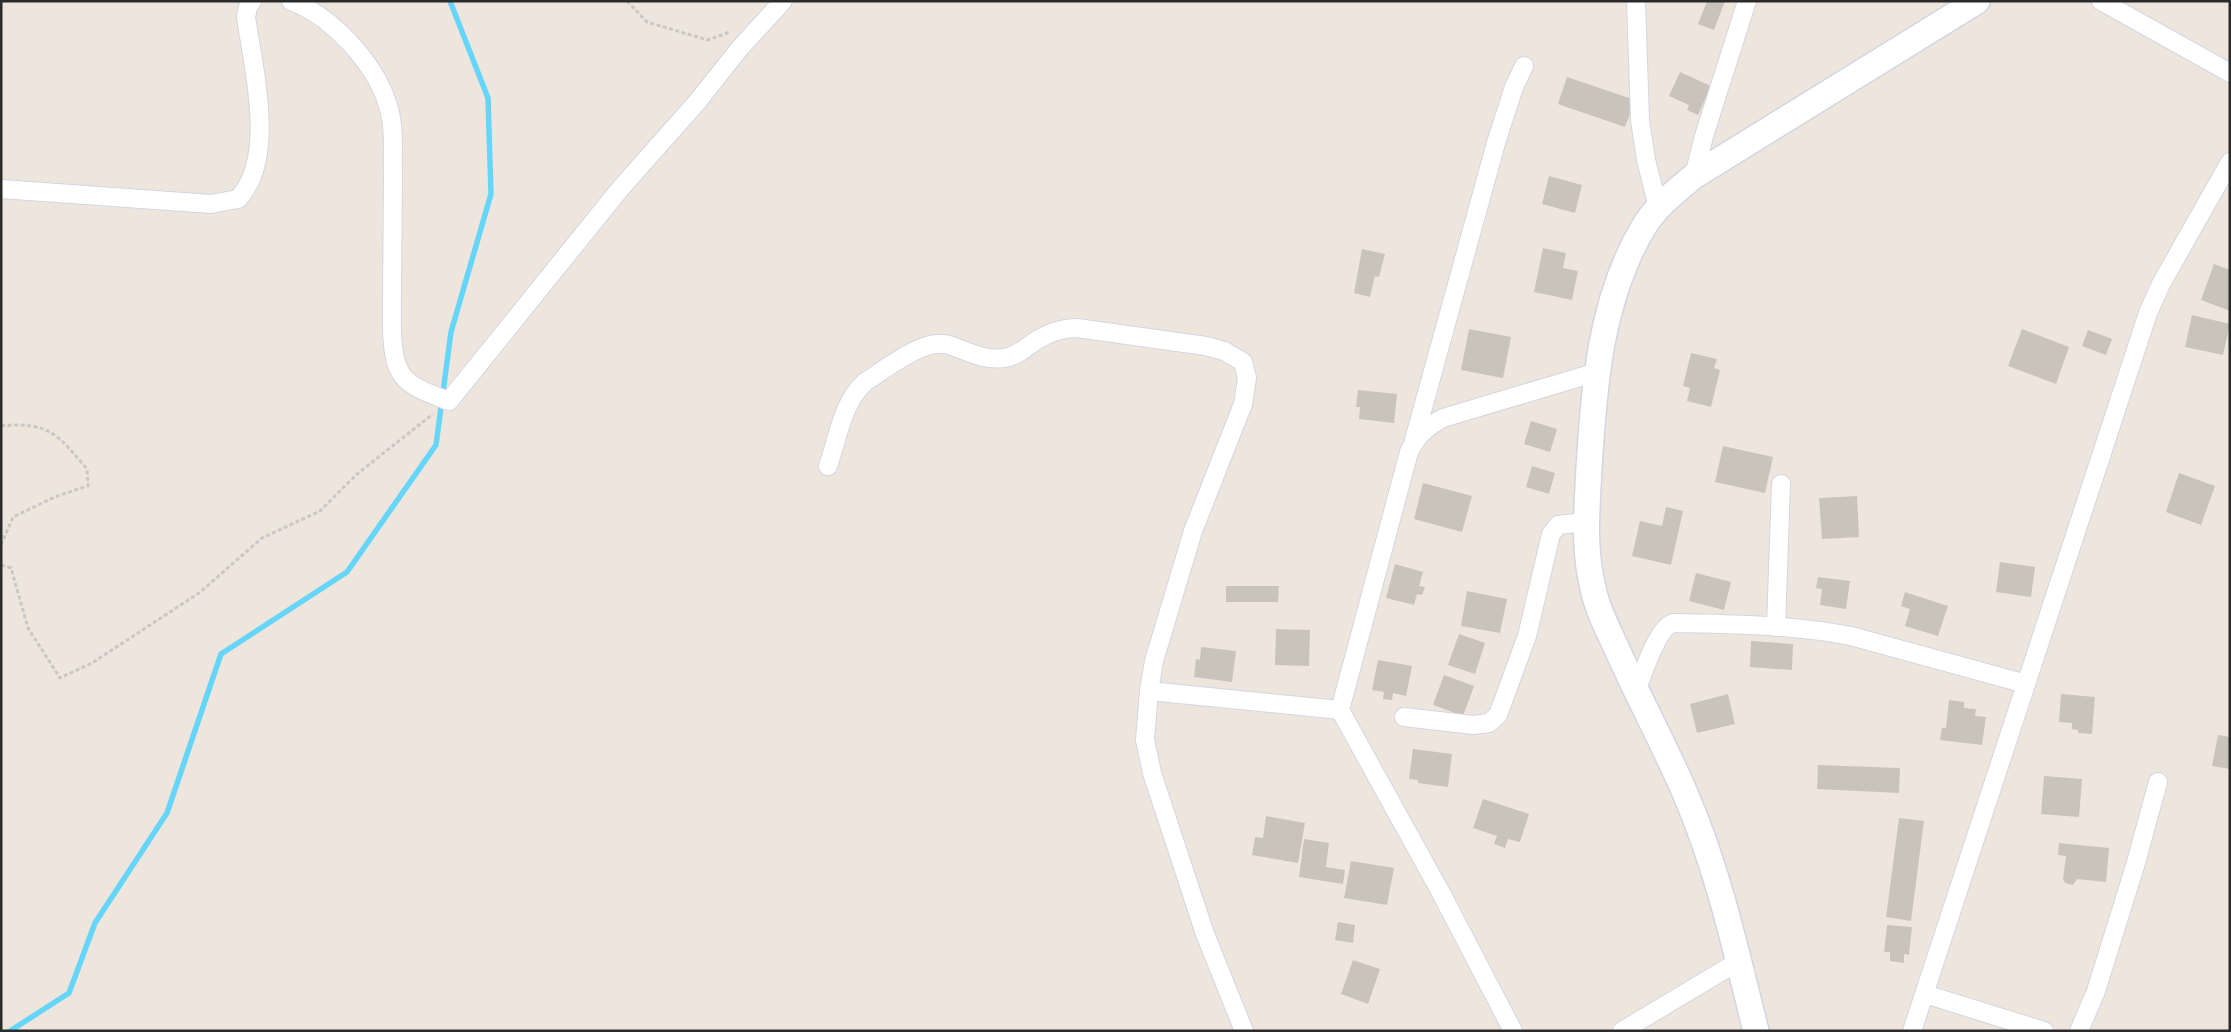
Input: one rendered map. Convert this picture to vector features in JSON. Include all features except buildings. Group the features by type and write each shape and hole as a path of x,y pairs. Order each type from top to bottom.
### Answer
{"street":[{"path":"1,189 211,204 238,199 248,186 260,138 260,113 246,17 248,7 252,1"},
{"path":"291,1 329,22 347,40 374,76 385,95 392,128 392,304 395,361 399,371 414,386 449,401 620,189 698,101 740,48 783,1"},
{"path":"1636,1 1640,120 1646,160 1658,207"},
{"path":"1694,176 1704,136 1747,1"},
{"path":"1755,1030 1738,961 1703,839 1685,793 1636,692 1599,609 1593,588 1587,553 1586,522 1597,372 1608,312 1620,274 1643,227 1658,207 1694,176 1976,1"},
{"path":"2101,1 2230,73"},
{"path":"1513,1031 1440,891 1340,710 1409,452 1414,441 1496,143 1514,87 1524,66"},
{"path":"1912,1031 2148,313 2161,284 2230,162"},
{"path":"828,466 848,405 856,390 865,382 927,345 947,344 990,359 1004,358 1011,357 1038,339 1057,330 1077,328 1206,346 1235,356 1243,362 1246,370 1246,390 1193,531 1164,625 1149,691 1145,740 1152,773 1205,934 1244,1031"},
{"path":"1414,441 1424,429 1443,418 1597,372"},
{"path":"1776,627 1781,484"},
{"path":"1404,717 1473,726 1483,725 1494,720 1501,708 1527,636 1551,534 1558,525 1586,522"},
{"path":"1636,692 1659,637 1669,624 1685,623 1776,627 1852,636 2026,684"},
{"path":"1149,691 1340,710"},
{"path":"2079,1031 2096,991 2135,866 2158,782"},
{"path":"1622,1031 1738,961"},
{"path":"1925,994 2044,1031"}],"path":[{"path":"627,1 646,22 708,40 734,30"},
{"path":"1,565 11,568 28,628 60,678 92,663 199,593 262,538 320,511 358,474 449,401"},
{"path":"1,426 14,425 46,428 64,442 88,469 88,486 57,496 13,517 1,545"}],"waterway":[{"path":"10,1031 69,993 95,923 167,813 221,654 347,572 436,445 451,332 491,194 488,98 450,1"}]}
